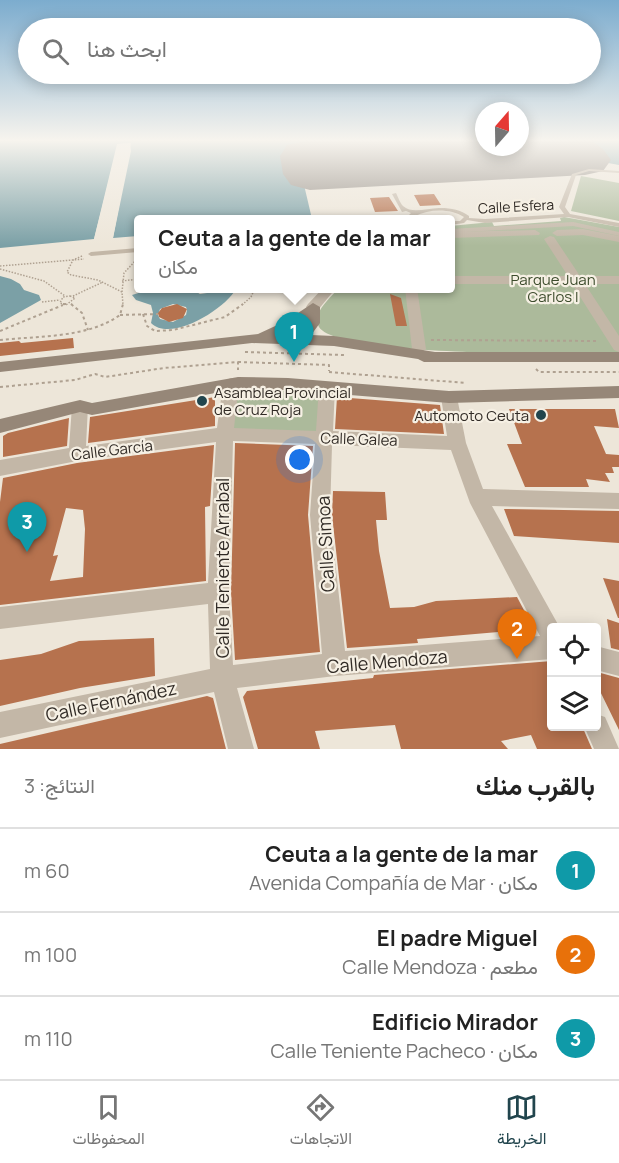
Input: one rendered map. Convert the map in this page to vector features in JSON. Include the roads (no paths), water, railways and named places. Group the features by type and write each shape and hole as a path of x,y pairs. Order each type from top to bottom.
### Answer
{"street":[{"path":"455,233 535,233 537,229 542,228 554,236 577,280 618,344"},
{"path":"554,236 583,232 619,239"},
{"path":"455,280 619,280"},
{"path":"302,338 313,307 326,293"},
{"path":"412,293 423,348"},
{"path":"257,341 273,332 307,321"},
{"path":"307,321 334,345"},
{"path":"0,367 199,346 302,338 382,354 423,348 526,357 619,357"},
{"path":"257,341 334,345"},
{"path":"0,426 80,406 92,409 235,384 328,379 449,397 619,392"},
{"name":"Calle Simoa","path":"328,379 320,514 335,664"},
{"name":"Calle Teniente Arrabal","path":"235,384 225,434 218,592 222,678 241,749"},
{"path":"449,397 457,443 477,497 547,627"},
{"path":"77,454 80,406"},
{"name":"Calle Galea","path":"225,434 457,443"},
{"name":"Calle García","path":"0,468 77,454 225,434"},
{"path":"477,497 619,501"},
{"path":"0,618 143,603 218,592"},
{"name":"Calle Mendoza","path":"222,678 335,664 547,647"},
{"path":"601,659 619,664"},
{"name":"Calle Fernández","path":"0,725 222,678"},
{"path":"598,731 607,749"}],"lane":[{"name":"Calle Esfera","path":"568,215 562,207 573,176"},
{"path":"394,194 401,207 410,215"},
{"path":"431,215 463,210 466,219"},
{"name":"Calle Esfera","path":"455,223 466,219 485,221 568,215 619,225"},
{"path":"455,233 573,224 619,234"},
{"path":"90,255 134,250"}],"water":[{"path":"0,176 110,176 94,239 0,248"},
{"path":"126,176 302,176 311,215 134,215 134,236 113,238"},
{"path":"0,276 11,279 20,284 24,290 39,295 41,300 0,323"},
{"path":"138,293 233,293 210,314 184,326 171,329 160,328 151,323 153,313 151,305 136,300 132,295","holes":["173,304 186,307 186,315 173,322 160,319 158,315 160,309"]}],"place":[{"name":"Ceuta a la gente de la mar","path":"294,362"},
{"name":"Asamblea Provincial de Cruz Roja","path":"202,401"},
{"name":"Automoto Ceuta","path":"541,415"},
{"name":"Edificio Mirador","path":"27,552"},
{"name":"El padre Miguel","path":"517,659"}],"park label":[{"name":"Parque Juan Carlos I","path":"553,288"}]}
